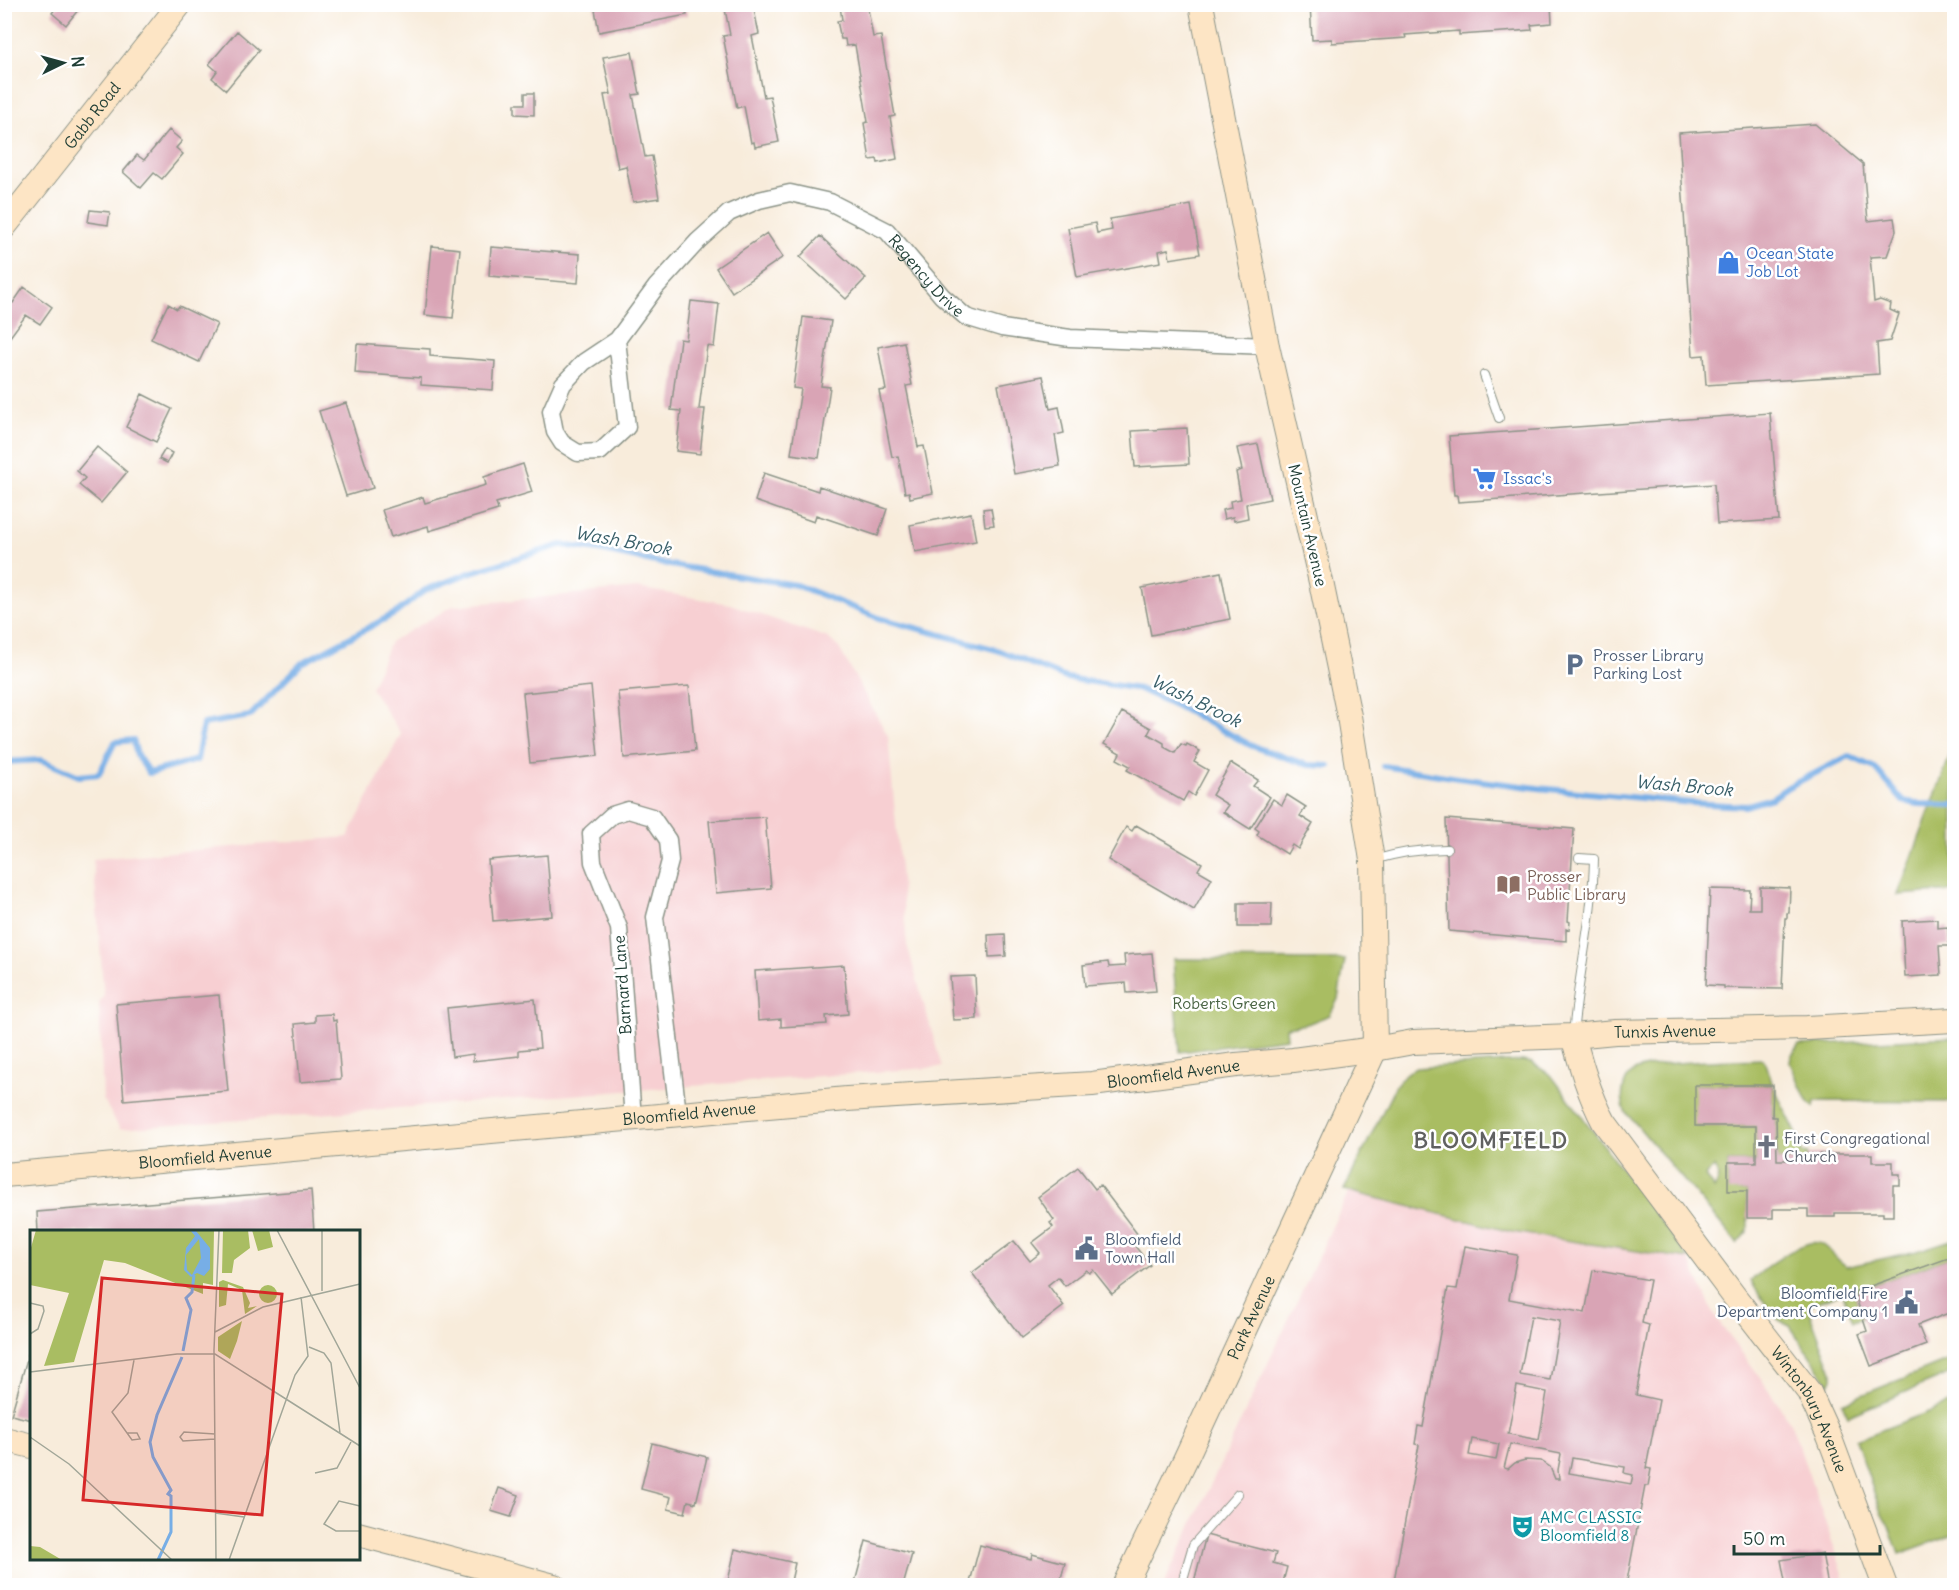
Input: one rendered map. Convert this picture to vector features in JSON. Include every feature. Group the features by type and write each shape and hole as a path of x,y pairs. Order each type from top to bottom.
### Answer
{"main road":[{"name":"Gabb Road","path":"4,227 180,4"},
{"name":"Mountain Avenue","path":"1201,4 1267,346 1349,716 1372,860 1375,1049"},
{"name":"Tunxis Avenue","path":"1375,1049 1413,1042 1573,1036 1615,1032 1808,1028 1954,1020"},
{"name":"Wintonbury Avenue","path":"1573,1036 1590,1092 1604,1122 1809,1392 1829,1436 1885,1586"},
{"name":"Bloomfield Avenue","path":"4,1175 847,1099 1092,1084 1375,1049"},
{"name":"Park Avenue","path":"1124,1586 1185,1460 1375,1049"},
{"path":"4,1439 30,1446"},
{"path":"360,1535 554,1586"}],"street":[{"name":"Regency Drive","path":"617,340 627,427 600,452 578,453 562,443 555,432 551,411 563,384 584,362 617,340 656,287 698,241 729,213 759,200 790,193 830,202 887,231 942,296 966,316 1002,328 1070,338 1267,346"},
{"name":"Barnard Lane","path":"633,1119 619,928 593,862 591,834 612,815 628,810 652,817 668,840 670,861 655,917 678,1114"}],"lane":[{"path":"1484,375 1499,418"},
{"path":"1372,860 1402,853 1447,849"},
{"path":"1573,1036 1576,999 1593,889 1594,859 1579,858"},
{"path":"1181,1586 1193,1545 1238,1494"}],"shaded area":[{"path":"637,588 730,604 828,638 839,648 888,736 907,945 942,1067 120,1129 103,1099 99,1002 104,997 93,859 348,837 401,734 371,688 390,642 453,606"},
{"path":"1349,1191 1512,1232 1689,1259 1717,1320 1791,1423 1847,1585 1163,1586"}],"green space":[{"path":"1954,745 1954,891 1898,895"},
{"name":"Roberts Green","path":"1173,959 1345,960 1338,999 1330,1015 1307,1024 1286,1027 1287,1038 1180,1052"},
{"path":"1954,1037 1954,1102 1815,1101 1814,1107 1807,1101 1790,1063 1791,1056 1799,1045"},
{"path":"1763,1059 1801,1143 1801,1153 1808,1154 1808,1160 1777,1160 1776,1117 1772,1117 1772,1085 1696,1085 1696,1126 1756,1126 1756,1162 1728,1162 1728,1190 1747,1191 1748,1231 1737,1243 1625,1111 1622,1096 1626,1080 1633,1072 1642,1068 1675,1063","holes":["1715,1166 1718,1180 1714,1189 1705,1176"]},
{"path":"1522,1061 1532,1063 1551,1075 1689,1259 1512,1232 1344,1190 1396,1085 1405,1074 1416,1068"},
{"path":"1954,1239 1954,1256 1854,1292 1863,1318 1853,1321 1842,1293 1807,1306 1832,1372 1829,1384 1790,1326 1779,1319 1768,1307 1751,1280 1785,1255 1805,1244 1821,1244 1846,1267 1917,1251"},
{"path":"1954,1358 1954,1372 1848,1416 1842,1403"},
{"path":"1954,1402 1954,1534 1899,1554 1889,1526 1880,1510 1856,1440"}],"building":[{"path":"59,4 83,4 66,25 52,13"},
{"path":"594,4 685,4 687,15 599,32"},
{"path":"724,4 753,4 759,34 752,36 764,97 770,96 779,142 755,147 754,142 751,143 744,106 737,108 723,36 730,35"},
{"path":"867,4 873,37 881,36 895,116 890,117 897,159 878,163 877,159 870,160 864,123 868,122 855,45 846,46 845,39 841,39 837,21 842,20 840,6"},
{"path":"1310,4 1551,4 1552,23 1531,25 1532,30 1459,35 1459,31 1405,35 1406,38 1332,43 1332,39 1312,40"},
{"path":"237,31 259,50 226,90 212,78 217,71 209,64"},
{"path":"632,52 640,94 633,95 645,157 652,156 659,198 633,202 626,166 618,168 604,95 611,94 603,57"},
{"path":"525,93 534,93 534,115 515,114 515,104 525,104"},
{"path":"1815,124 1863,164 1868,221 1894,218 1896,231 1887,256 1870,257 1874,302 1880,300 1891,304 1890,310 1899,314 1890,341 1877,343 1879,374 1706,385 1704,355 1693,356 1679,133"},
{"path":"169,130 182,141 176,148 183,154 162,179 154,173 141,188 123,172 137,155 144,160"},
{"path":"1191,205 1200,254 1170,259 1168,249 1159,251 1161,262 1077,277 1068,228 1095,223 1097,233 1112,230 1110,219"},
{"path":"90,210 110,212 108,225 88,222"},
{"path":"767,233 783,257 732,292 716,268"},
{"path":"820,236 866,278 846,299 800,257"},
{"path":"432,246 460,249 453,318 425,315"},
{"path":"491,247 580,254 578,283 489,276"},
{"path":"24,287 52,307 40,324 26,315 10,337 4,333 4,296 13,303"},
{"path":"691,301 719,304 714,347 707,346 699,409 705,409 700,454 676,451 681,411 671,410 680,339 686,340"},
{"path":"168,304 177,309 179,306 217,324 199,362 151,339"},
{"path":"803,317 831,321 821,386 830,387 819,458 791,454 801,389 793,388"},
{"path":"904,342 912,385 906,386 918,447 924,446 933,493 910,498 909,492 905,493 898,456 892,457 879,391 886,390 878,347"},
{"path":"357,344 430,349 430,356 495,361 493,390 421,385 421,378 355,373"},
{"path":"1043,376 1050,409 1059,407 1064,433 1055,435 1060,466 1014,474 998,385"},
{"path":"142,394 172,409 156,442 126,427"},
{"path":"346,403 373,488 346,496 319,411"},
{"path":"1770,413 1779,520 1717,524 1714,484 1458,502 1457,495 1454,495 1449,436"},
{"path":"1187,428 1189,464 1135,467 1132,431"},
{"path":"1258,444 1270,499 1246,504 1248,518 1234,521 1233,517 1224,519 1222,510 1231,508 1230,501 1241,499 1236,472 1242,470 1237,448"},
{"path":"97,447 127,472 101,503 79,485 85,478 77,471"},
{"path":"165,449 172,453 167,463 159,459"},
{"path":"523,464 532,492 496,503 498,510 429,531 428,526 391,537 382,510 423,497 425,503 486,485 484,477"},
{"path":"764,473 818,491 819,486 887,509 878,536 816,515 814,522 755,501"},
{"path":"991,508 994,525 985,526 983,509"},
{"path":"971,513 976,541 915,552 910,525"},
{"path":"1221,572 1230,619 1151,635 1142,588"},
{"path":"591,686 598,756 530,763 523,693"},
{"path":"689,686 695,751 624,758 618,692"},
{"path":"1122,712 1151,728 1148,734 1164,743 1164,747 1175,753 1181,744 1186,746 1187,744 1200,751 1194,762 1208,770 1194,796 1188,792 1183,801 1127,770 1130,766 1117,759 1120,753 1104,744"},
{"path":"1231,763 1258,780 1253,786 1270,797 1250,829 1223,812 1228,805 1212,795"},
{"path":"1287,795 1306,807 1300,816 1313,824 1298,849 1292,845 1287,854 1257,835 1259,831 1255,828 1273,799 1282,805"},
{"path":"765,817 771,888 716,893 709,821"},
{"name":"Prosser Public Library","path":"1446,819 1574,829 1568,921 1570,922 1569,930 1566,929 1566,941 1449,931"},
{"path":"1136,825 1202,863 1198,870 1212,878 1194,910 1108,860 1126,827 1132,831"},
{"path":"547,855 552,916 493,921 488,860"},
{"path":"1760,887 1790,888 1789,913 1785,918 1782,989 1724,988 1724,986 1706,985 1710,889 1750,890 1749,909 1760,909"},
{"path":"1238,903 1272,903 1271,927 1238,927"},
{"path":"1937,919 1937,928 1948,927 1949,946 1939,946 1941,975 1905,977 1902,921"},
{"path":"1005,934 1006,956 989,957 988,935"},
{"path":"1152,953 1156,991 1127,993 1126,983 1085,986 1083,965 1108,962 1109,967 1125,966 1124,955"},
{"path":"844,965 848,1014 826,1016 827,1024 781,1027 781,1019 758,1021 755,971"},
{"path":"975,976 977,1019 953,1020 950,977"},
{"path":"219,995 228,1091 124,1100 116,1004"},
{"path":"535,999 540,1048 519,1050 519,1056 473,1061 473,1054 452,1057 447,1008"},
{"path":"332,1014 333,1021 336,1020 341,1079 300,1082 295,1024 315,1022 315,1015"},
{"name":"First Congregational Church","path":"1695,1085 1773,1085 1772,1117 1776,1117 1777,1160 1808,1160 1808,1154 1872,1154 1872,1162 1893,1162 1893,1174 1900,1174 1900,1185 1893,1185 1893,1216 1883,1216 1883,1213 1835,1213 1835,1217 1808,1217 1808,1209 1773,1209 1773,1218 1747,1218 1747,1191 1728,1191 1728,1162 1756,1162 1756,1126 1695,1126"},
{"name":"Bloomfield Town Hall","path":"1078,1167 1095,1189 1100,1185 1138,1235 1131,1241 1150,1265 1112,1294 1093,1270 1089,1273 1086,1270 1065,1286 1058,1277 1048,1285 1064,1306 1022,1338 972,1273 1014,1241 1030,1261 1040,1253 1032,1243 1053,1227 1050,1223 1054,1220 1038,1197"},
{"path":"311,1190 314,1230 38,1230 37,1212"},
{"path":"1465,1246 1517,1255 1509,1299 1585,1313 1593,1270 1650,1280 1642,1323 1649,1325 1636,1395 1659,1400 1646,1468 1651,1469 1648,1486 1645,1486 1626,1586 1393,1586 1419,1445 1415,1444 1418,1426 1423,1427 1448,1288 1457,1289","holes":["1531,1316 1560,1321 1550,1380 1520,1375","1517,1386 1547,1392 1539,1440 1508,1434","1472,1439 1499,1444 1496,1460 1469,1455","1510,1444 1561,1454 1559,1479 1555,1479 1550,1467 1541,1461 1525,1460 1515,1463 1508,1469 1504,1468","1572,1458 1625,1467 1624,1473 1633,1475 1631,1484 1569,1473"]},
{"name":"Bloomfield Fire Department Company 1","path":"1954,1256 1954,1311 1918,1325 1926,1345 1871,1366 1859,1334 1867,1331 1854,1292"},
{"path":"30,1348 30,1420 11,1415"},
{"path":"652,1443 707,1457 696,1503 688,1501 685,1513 668,1509 671,1497 641,1489"},
{"path":"499,1488 519,1495 511,1517 491,1511"},
{"path":"1206,1535 1276,1553 1273,1563 1287,1567 1282,1586 1193,1586"},
{"path":"866,1541 912,1554 903,1586 854,1586"},
{"path":"980,1545 1031,1559 1032,1554 1065,1563 1059,1586 969,1586"},
{"path":"735,1549 795,1563 790,1586 727,1586"},
{"path":"1822,1553 1828,1586 1786,1586 1781,1560"}],"waterway":[{"name":"Wash Brook","path":"4,762 41,760 79,776 99,774 115,742 133,740 137,755 149,773 197,760 203,724 250,716 302,663 396,613 425,590 472,572 561,545 796,585 879,618 997,650 1066,678 1139,689 1177,706 1252,746 1308,765 1329,766"},
{"name":"Wash Brook","path":"1383,766 1538,788 1745,806 1772,798 1788,787 1849,756 1875,768 1903,801 1954,805"}],"place":[{"name":"Ocean State Job Lot","path":"1728,262"},
{"name":"Issac's","path":"1485,478"},
{"name":"Prosser Library Parking Lost","path":"1575,664"},
{"name":"Prosser Public Library","path":"1509,885"},
{"name":"First Congregational Church","path":"1766,1147"},
{"name":"Bloomfield Town Hall","path":"1087,1248"},
{"name":"Bloomfield Fire Department Company 1","path":"1906,1302"},
{"name":"AMC CLASSIC Bloomfield 8","path":"1522,1526"}],"district":[{"name":"BLOOMFIELD","path":"1491,1140"}]}
